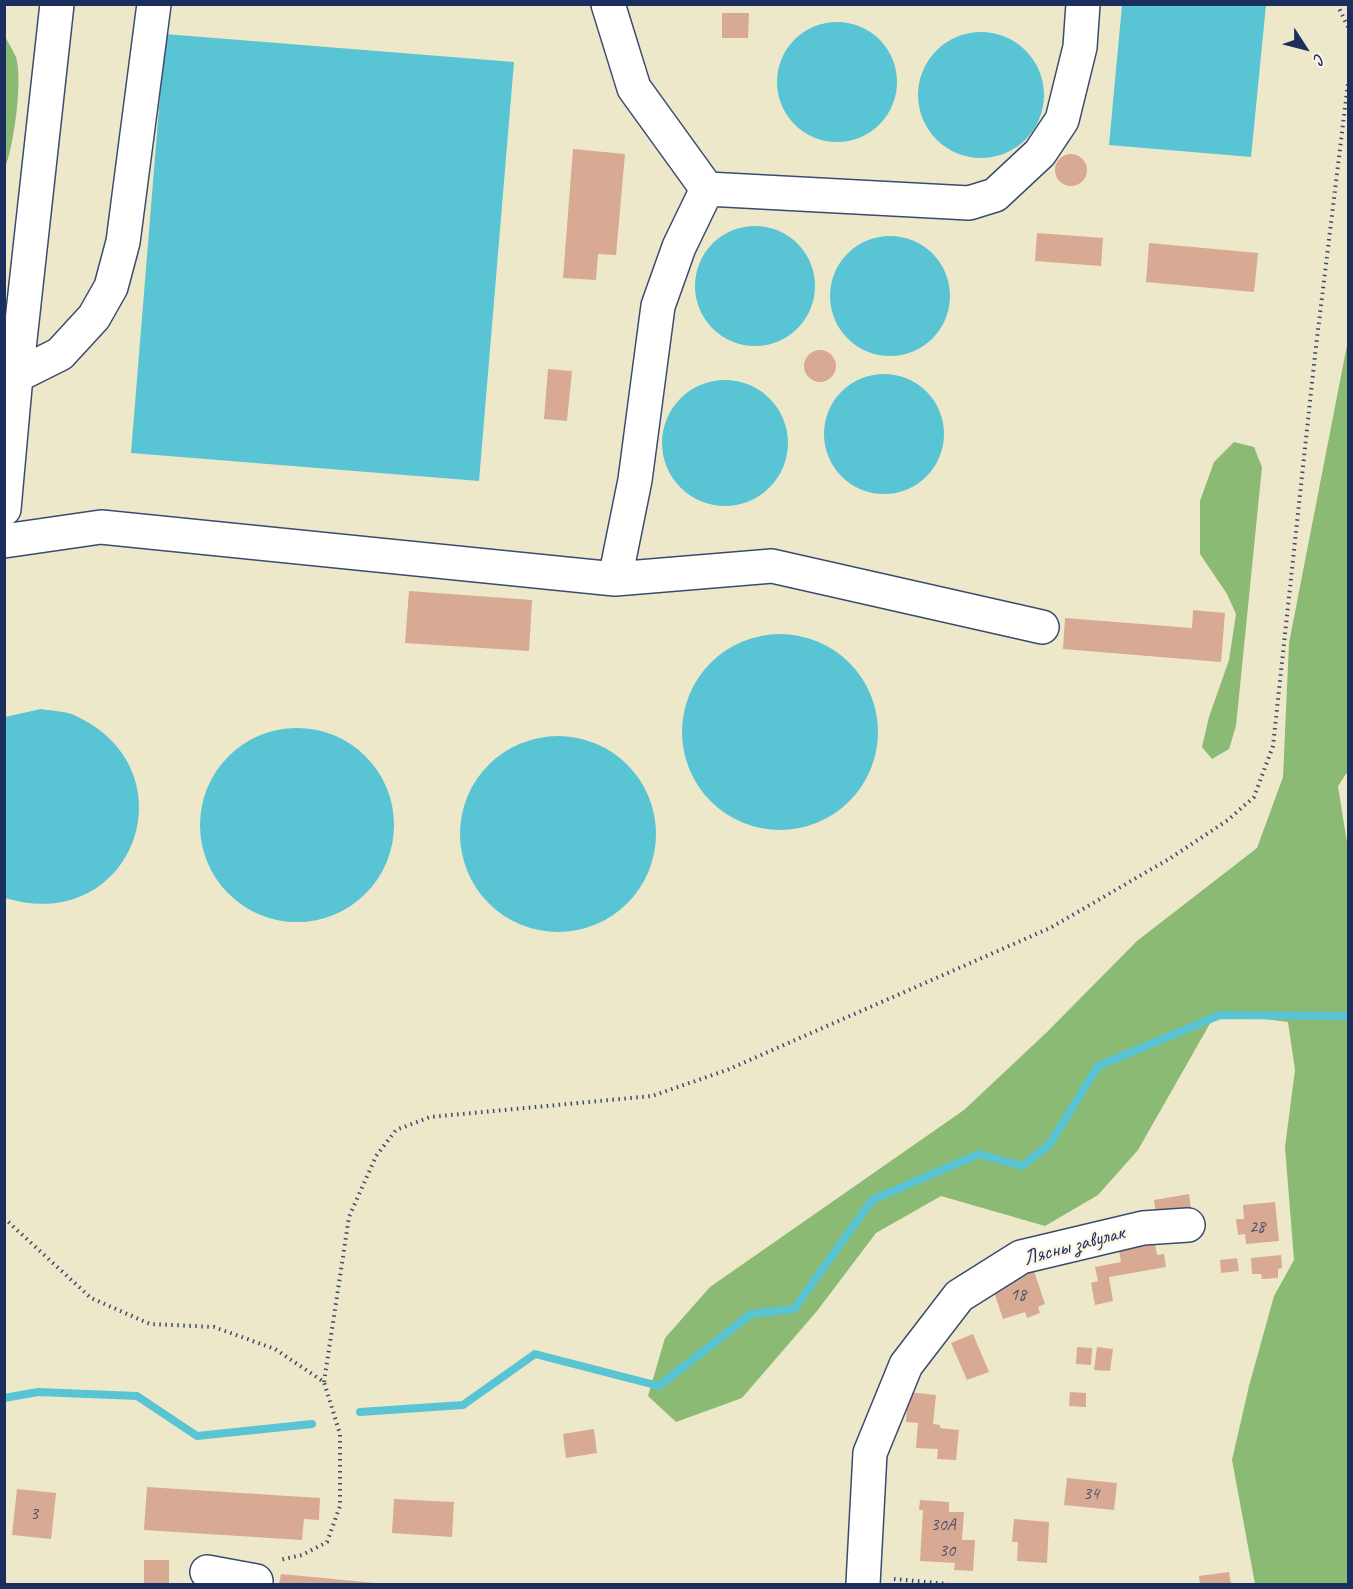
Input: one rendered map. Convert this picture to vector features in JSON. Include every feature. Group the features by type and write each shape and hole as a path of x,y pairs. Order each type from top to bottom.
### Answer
{"street":[{"path":"4,509 16,376 57,4"},
{"path":"16,376 60,354 94,317 111,286 123,243 154,4"},
{"path":"608,4 634,88 707,189"},
{"path":"707,189 969,203 995,195 1040,153 1062,120 1080,47 1083,4"},
{"path":"615,579 635,480 658,306 679,247 707,189"},
{"path":"4,541 101,527 615,579 772,566 1042,627"},
{"name":"Лясны завулак","path":"863,1580 870,1453 906,1365 959,1296 1021,1257 1143,1228 1188,1225"},
{"path":"207,1572 256,1583"}],"path":[{"path":"1336,4 1348,27"},
{"path":"256,1583 268,1562 302,1555 327,1542 340,1506 340,1434 324,1382 350,1216 376,1156 396,1130 430,1118 652,1096 727,1070 1050,928 1169,859 1228,820 1254,797 1273,746 1314,366 1348,83"},
{"path":"4,1218 91,1298 150,1324 214,1327 275,1349 324,1382"},
{"path":"863,1580 948,1584"}],"green space":[{"path":"5,36 16,57 18,96 14,129 5,168"},
{"path":"1348,340 1348,771 1338,786 1348,849 1348,1584 1255,1584 1232,1460 1249,1386 1274,1296 1294,1260 1285,1147 1295,1070 1288,1022 1216,1013 1138,1150 1098,1195 1045,1226 941,1196 876,1233 817,1311 742,1398 676,1422 648,1396 665,1338 710,1287 964,1110 1047,1032 1137,941 1257,848 1283,777 1289,643"},
{"path":"1234,442 1254,447 1262,467 1236,726 1229,749 1212,759 1202,747 1209,717 1229,660 1236,614 1227,594 1200,554 1200,501 1214,462"}],"water":[{"path":"1122,5 1266,5 1251,157 1109,145"},
{"path":"837,22 860,27 879,40 892,59 897,82 892,105 879,124 860,137 837,142 814,137 795,124 782,105 777,82 782,59 795,40 814,27"},
{"path":"981,32 1005,37 1026,50 1039,71 1044,95 1039,119 1026,140 1005,153 981,158 957,153 936,140 923,119 918,95 923,71 936,50 957,37"},
{"path":"165,34 514,62 479,481 131,453"},
{"path":"755,226 778,231 797,244 810,263 815,286 810,309 797,328 778,341 755,346 732,341 713,328 700,309 695,286 700,263 713,244 732,231"},
{"path":"890,236 913,241 932,254 945,273 950,296 945,319 932,338 913,351 890,356 867,351 848,338 835,319 830,296 835,273 848,254 867,241"},
{"path":"884,374 907,379 926,392 939,411 944,434 939,457 926,476 907,489 884,494 861,489 842,476 829,457 824,434 829,411 842,392 861,379"},
{"path":"725,380 749,385 769,399 783,419 788,443 783,467 769,487 749,501 725,506 701,501 681,487 667,467 662,443 667,419 681,399 701,385"},
{"path":"780,634 799,636 817,642 834,651 849,663 861,678 870,695 876,713 878,732 876,751 870,769 861,786 849,801 834,813 817,822 799,828 780,830 761,828 743,822 726,813 711,801 699,786 690,769 684,751 682,732 684,713 690,695 699,678 711,663 726,651 743,642 761,636"},
{"path":"41,709 76,716 112,741 133,773 139,808 133,842 115,872 87,894 50,904 5,898 5,717"},
{"path":"287,728 307,728 343,739 366,756 378,771 387,788 394,815 394,835 387,862 378,879 366,894 351,906 334,915 307,922 287,922 251,911 222,887 211,871 204,853 200,835 200,815 211,779 235,750 251,739 269,732"},
{"path":"558,736 577,738 595,744 612,753 627,765 639,780 648,797 654,815 656,834 654,853 648,871 639,888 627,903 612,915 595,924 577,930 558,932 539,930 521,924 504,915 489,903 477,888 468,871 462,853 460,834 462,815 468,797 477,780 489,765 504,753 521,744 539,738"}],"building":[{"path":"722,13 749,13 748,38 722,38"},
{"path":"573,149 625,154 616,255 598,254 596,280 563,278"},
{"path":"1071,154 1082,159 1087,170 1082,181 1071,186 1060,181 1055,170 1060,159"},
{"path":"1037,233 1103,238 1101,266 1035,261"},
{"path":"1149,243 1258,253 1254,292 1146,282"},
{"path":"820,350 831,355 836,366 831,377 820,382 809,377 804,366 809,355"},
{"path":"548,369 572,371 567,421 544,419"},
{"path":"409,591 532,600 529,651 405,643"},
{"path":"1193,610 1225,613 1221,662 1063,649 1065,618 1192,628"},
{"path":"1189,1194 1192,1216 1157,1221 1154,1200"},
{"path":"1275,1202 1279,1241 1246,1244 1245,1234 1238,1235 1236,1219 1244,1219 1243,1205"},
{"path":"1153,1232 1157,1255 1164,1254 1166,1267 1109,1277 1113,1301 1095,1305 1091,1283 1098,1281 1095,1267 1121,1262 1117,1239"},
{"path":"1281,1255 1282,1268 1278,1269 1278,1278 1262,1279 1261,1274 1252,1274 1251,1258"},
{"path":"1237,1258 1239,1271 1221,1273 1220,1260"},
{"path":"1034,1271 1045,1304 1038,1307 1040,1313 1027,1318 1025,1312 1003,1319 992,1286"},
{"path":"973,1334 989,1372 967,1380 951,1343"},
{"path":"1077,1347 1092,1348 1091,1365 1076,1364"},
{"path":"1097,1347 1113,1349 1110,1371 1094,1370"},
{"path":"908,1392 936,1395 933,1424 940,1425 940,1428 959,1430 956,1460 937,1459 938,1449 916,1448 918,1423 906,1422"},
{"path":"1070,1392 1086,1393 1086,1407 1069,1406"},
{"path":"594,1429 597,1453 566,1458 563,1434"},
{"path":"1067,1478 1117,1483 1114,1510 1064,1505"},
{"path":"147,1487 320,1498 319,1520 304,1519 302,1540 144,1530"},
{"path":"17,1489 56,1493 51,1539 12,1535"},
{"path":"394,1499 454,1502 452,1537 392,1533"},
{"path":"920,1500 949,1502 949,1512 964,1512 962,1540 975,1540 973,1571 954,1570 955,1563 920,1561 923,1510 919,1510"},
{"path":"1014,1519 1049,1522 1047,1563 1017,1561 1018,1542 1012,1542"},
{"path":"144,1560 169,1560 169,1584 144,1584"},
{"path":"1229,1572 1231,1584 1200,1584 1199,1576"},
{"path":"281,1574 375,1583 279,1584"}],"waterway":[{"path":"360,1412 463,1405 535,1354 659,1386 751,1314 794,1309 872,1200 979,1154 1022,1166 1049,1145 1098,1066 1220,1015 1348,1016"},
{"path":"4,1398 38,1392 137,1396 197,1436 312,1424"}]}
